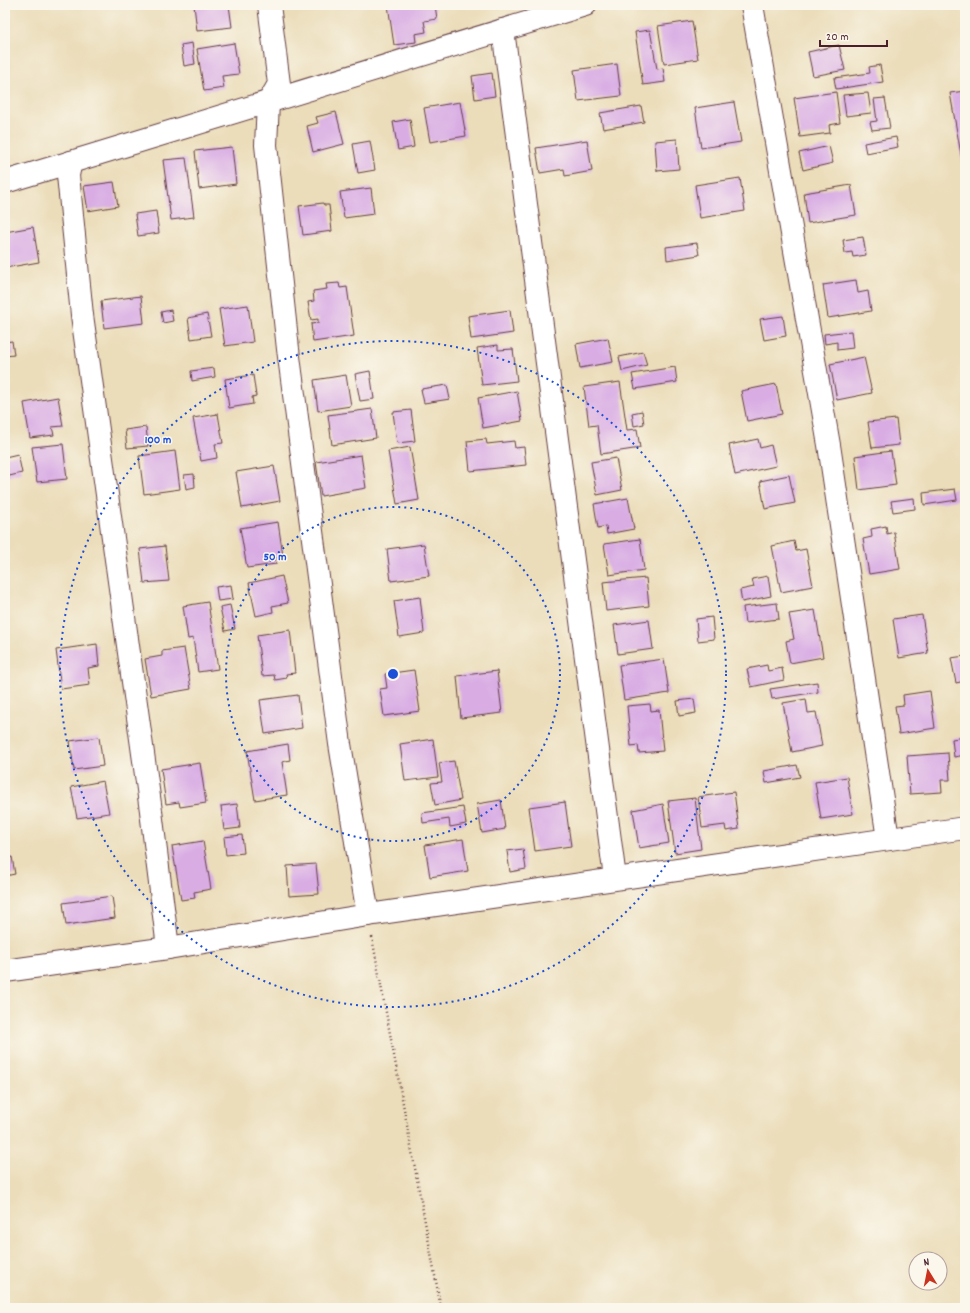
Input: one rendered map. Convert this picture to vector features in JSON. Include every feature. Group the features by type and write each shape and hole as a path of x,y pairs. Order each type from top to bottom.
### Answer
{"street":[{"path":"269,5 279,84 268,103 266,145 288,349 340,744 368,915"},
{"path":"5,182 268,103 585,5"},
{"path":"752,5 829,445 888,840"},
{"path":"503,30 615,878"},
{"path":"71,162 68,175 82,315 151,811 168,948"},
{"path":"5,971 168,948 368,915 615,878 965,828"}],"path":[{"path":"368,915 441,1308"}],"building":[{"path":"194,5 229,5 232,27 197,31"},
{"path":"388,5 435,5 437,19 424,21 426,32 415,34 416,42 394,45"},
{"path":"692,21 698,59 664,64 658,26"},
{"path":"650,30 657,69 663,68 665,82 643,85 635,32"},
{"path":"192,43 195,64 184,66 181,45"},
{"path":"234,43 239,74 222,76 224,88 204,91 197,49"},
{"path":"839,45 845,70 813,76 808,52"},
{"path":"617,64 621,96 578,101 574,70"},
{"path":"880,65 883,82 836,89 834,78 870,73 869,67"},
{"path":"492,73 495,96 475,99 472,76"},
{"path":"965,91 965,171 964,171 950,93"},
{"path":"836,92 840,123 829,125 830,133 800,137 794,98"},
{"path":"868,93 871,113 846,116 843,95"},
{"path":"885,98 890,128 872,130 870,122 877,121 874,99"},
{"path":"460,102 466,136 430,142 424,108"},
{"path":"734,102 741,142 701,148 695,108"},
{"path":"641,106 644,122 603,129 600,113"},
{"path":"336,112 344,144 313,152 307,126 318,123 316,117"},
{"path":"410,119 414,147 398,150 393,122"},
{"path":"896,137 898,147 866,153 864,143"},
{"path":"677,139 679,169 657,171 655,141"},
{"path":"587,140 592,171 565,176 564,169 540,173 536,148"},
{"path":"370,141 375,170 358,173 353,144"},
{"path":"829,146 833,163 803,170 799,153"},
{"path":"232,147 236,184 199,189 195,151"},
{"path":"186,158 194,217 171,220 163,160"},
{"path":"740,178 745,211 700,218 695,185"},
{"path":"114,182 118,206 88,211 84,186"},
{"path":"851,185 856,215 808,223 804,193"},
{"path":"371,188 374,214 344,218 340,192"},
{"path":"323,203 324,205 329,205 332,231 303,235 299,206"},
{"path":"156,211 159,233 138,236 135,214"},
{"path":"33,227 39,262 5,268 5,232"},
{"path":"863,237 866,255 853,257 852,252 845,253 843,240"},
{"path":"697,243 699,255 667,260 666,247"},
{"path":"856,280 858,293 868,291 871,311 828,318 823,285"},
{"path":"339,283 340,288 347,287 354,336 313,342 311,324 318,323 318,319 311,320 308,302 314,301 313,291 327,289 326,284"},
{"path":"141,296 144,323 104,328 101,301"},
{"path":"248,305 253,342 225,346 219,309"},
{"path":"171,310 173,321 163,323 161,312"},
{"path":"510,310 513,333 471,339 468,316"},
{"path":"207,314 211,336 191,339 188,318"},
{"path":"783,316 786,336 764,340 760,319"},
{"path":"851,331 853,348 837,350 837,342 825,344 824,334"},
{"path":"608,338 613,362 580,368 576,344"},
{"path":"12,341 14,355 5,356 5,342"},
{"path":"498,345 498,350 513,349 517,381 482,385 477,348"},
{"path":"643,352 647,365 622,371 619,357"},
{"path":"864,357 872,393 837,400 830,364"},
{"path":"675,367 677,382 635,389 632,374"},
{"path":"214,368 215,377 192,381 191,371"},
{"path":"370,371 374,399 360,401 355,374"},
{"path":"253,375 256,396 252,397 253,404 229,408 225,379"},
{"path":"346,375 351,406 318,411 314,380"},
{"path":"620,382 627,430 637,429 640,448 601,454 597,425 589,426 584,387"},
{"path":"776,384 782,414 747,421 741,391"},
{"path":"447,385 450,399 424,403 421,389"},
{"path":"517,391 522,421 483,428 478,398"},
{"path":"58,397 63,426 52,427 54,435 30,438 24,403"},
{"path":"372,409 376,438 332,445 328,415"},
{"path":"411,410 415,441 397,443 393,412"},
{"path":"642,411 644,424 634,426 632,413"},
{"path":"218,414 223,443 215,444 217,458 201,461 193,418"},
{"path":"896,419 899,445 872,448 868,422"},
{"path":"146,427 148,446 127,448 125,430"},
{"path":"486,439 487,444 514,441 515,448 524,447 526,465 470,471 467,441"},
{"path":"758,439 760,448 771,445 776,466 735,475 729,445"},
{"path":"63,444 67,479 37,482 32,447"},
{"path":"410,447 419,500 397,504 388,451"},
{"path":"175,451 180,489 144,494 139,456"},
{"path":"891,451 896,485 859,490 855,456"},
{"path":"18,454 22,473 5,477 5,457"},
{"path":"361,455 366,488 321,496 316,462"},
{"path":"616,458 622,490 597,495 591,462"},
{"path":"274,466 280,501 242,508 236,472"},
{"path":"194,474 195,487 186,489 184,475"},
{"path":"789,475 795,503 765,509 760,481"},
{"path":"955,489 957,500 924,505 923,493"},
{"path":"628,498 634,529 607,534 606,526 598,528 594,504"},
{"path":"914,498 915,509 893,512 891,501"},
{"path":"278,522 283,556 275,558 276,564 247,568 240,528"},
{"path":"886,526 887,534 894,532 900,569 869,574 863,539 872,537 871,529"},
{"path":"640,539 644,570 609,575 604,544"},
{"path":"794,541 796,551 806,549 813,586 781,592 772,546"},
{"path":"424,544 429,576 391,581 387,549"},
{"path":"165,546 169,581 144,583 140,549"},
{"path":"282,576 288,603 272,606 273,612 256,616 249,583"},
{"path":"768,576 771,596 742,602 740,590 754,587 752,579"},
{"path":"646,578 649,606 606,611 603,582"},
{"path":"231,585 233,599 218,601 216,587"},
{"path":"420,597 424,633 399,637 394,601"},
{"path":"208,602 218,669 198,672 193,638 188,639 183,606"},
{"path":"777,603 779,619 745,623 743,607"},
{"path":"230,605 235,629 225,631 220,607"},
{"path":"815,610 823,657 790,663 786,641 794,639 789,614"},
{"path":"922,615 928,653 899,658 893,619"},
{"path":"712,617 714,639 698,641 696,619"},
{"path":"649,620 653,649 618,654 614,625"},
{"path":"290,630 295,673 286,674 287,678 275,680 274,675 262,676 257,635"},
{"path":"97,644 99,666 88,668 90,685 61,689 56,650"},
{"path":"184,648 191,689 151,696 145,659 162,656 162,651"},
{"path":"965,656 965,681 956,683 951,658"},
{"path":"664,659 669,693 624,700 619,665"},
{"path":"767,665 768,671 782,668 784,680 751,687 747,669"},
{"path":"414,670 420,711 384,716 380,689 387,688 385,674"},
{"path":"497,671 502,713 461,718 457,676"},
{"path":"817,682 818,692 772,699 770,689"},
{"path":"930,691 935,728 899,734 895,706 904,705 903,695"},
{"path":"298,695 302,728 265,734 260,700"},
{"path":"694,699 696,713 679,716 677,701"},
{"path":"806,699 808,713 816,712 822,746 792,752 783,703"},
{"path":"650,704 651,711 659,710 663,751 639,753 638,745 631,746 627,706"},
{"path":"99,737 103,766 74,770 70,741"},
{"path":"965,737 965,755 954,757 952,739"},
{"path":"433,739 438,777 405,781 400,744"},
{"path":"288,744 290,760 282,762 287,795 255,800 247,751"},
{"path":"948,753 950,780 941,780 942,792 910,794 907,756"},
{"path":"454,761 461,800 435,805 431,783 442,782 439,763"},
{"path":"200,763 206,803 180,807 179,802 166,804 161,769"},
{"path":"797,765 800,777 766,783 764,771"},
{"path":"847,777 853,814 821,819 815,782"},
{"path":"103,781 109,813 77,818 71,787"},
{"path":"734,792 739,829 726,831 725,825 702,828 698,797"},
{"path":"695,798 701,849 675,853 668,801"},
{"path":"501,800 505,829 482,833 477,804"},
{"path":"565,802 571,846 535,851 529,807"},
{"path":"237,804 240,828 224,830 221,806"},
{"path":"663,804 669,843 639,848 633,810"},
{"path":"463,807 466,824 450,827 449,819 423,823 422,813"},
{"path":"242,835 244,853 226,855 224,837"},
{"path":"463,839 468,871 430,877 425,845"},
{"path":"203,841 211,889 194,892 195,898 181,900 172,846"},
{"path":"523,849 526,869 510,872 507,851"},
{"path":"12,857 15,874 5,876 5,859"},
{"path":"316,864 319,894 289,896 287,866"},
{"path":"112,896 115,918 66,925 63,903"}]}
